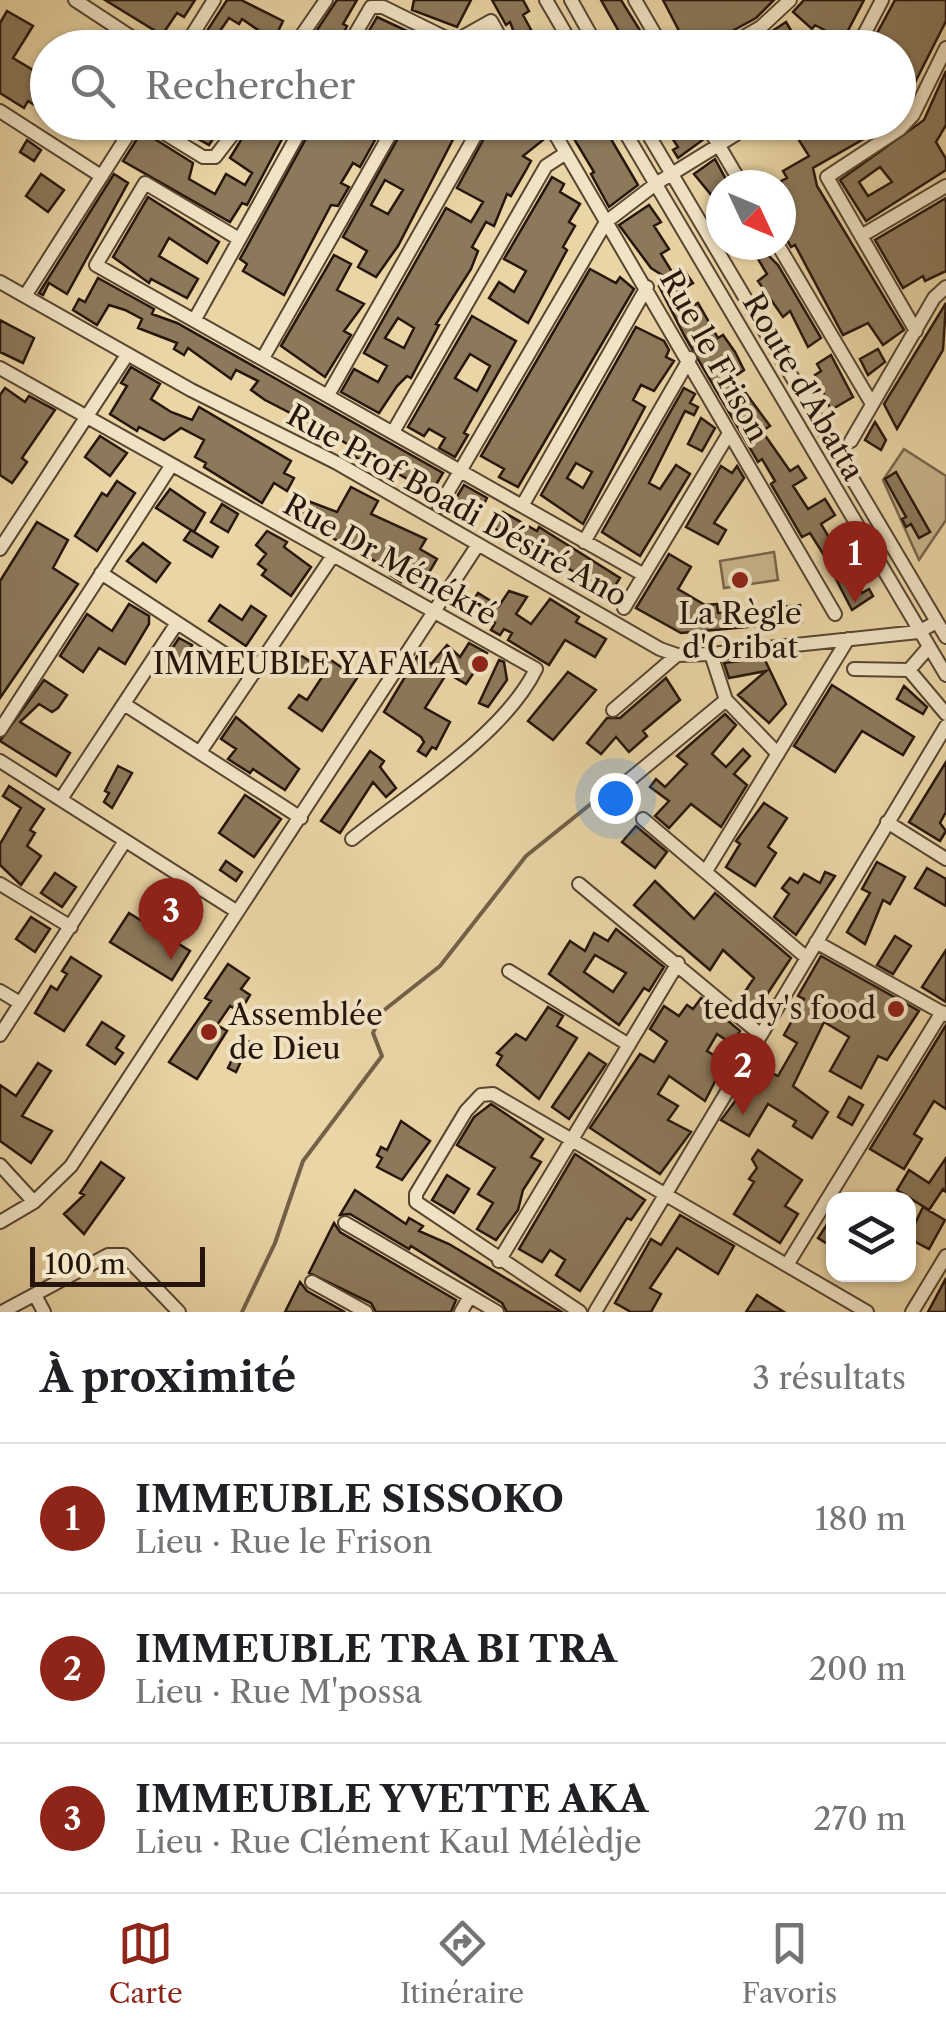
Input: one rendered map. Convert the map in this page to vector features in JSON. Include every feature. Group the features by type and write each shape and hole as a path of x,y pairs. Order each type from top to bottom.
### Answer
{"street":[{"path":"75,0 121,30"},
{"path":"195,30 214,0"},
{"path":"306,30 326,0"},
{"path":"546,0 564,30"},
{"path":"570,0 588,30"},
{"path":"756,30 790,0"},
{"path":"866,30 882,0"},
{"path":"641,2 654,30"},
{"path":"358,30 371,7 383,8 423,30"},
{"path":"474,30 491,21 496,30"},
{"path":"916,109 946,48"},
{"path":"0,110 30,130"},
{"path":"46,140 101,176"},
{"path":"25,296 124,140"},
{"path":"176,140 203,156 216,157 229,140"},
{"path":"195,320 295,140"},
{"path":"262,358 386,140"},
{"path":"328,395 472,140"},
{"name":"Rue le Frison","path":"558,140 690,358 728,435 835,614"},
{"name":"Route d'Abatta","path":"631,140 946,676"},
{"name":"Route d'Abatta","path":"652,140 946,638"},
{"path":"715,140 733,170"},
{"path":"439,507 606,222 657,183 726,140"},
{"path":"883,140 826,177 916,331"},
{"path":"392,432 546,166 566,153"},
{"path":"239,239 145,183 96,265 644,575"},
{"path":"861,236 946,186"},
{"path":"787,260 872,404"},
{"name":"Rue Prof Boadi Désiré Ano","path":"0,282 127,355 337,463 477,546 677,655"},
{"path":"522,506 647,287"},
{"path":"851,440 934,298 946,287"},
{"path":"0,549 127,355"},
{"path":"584,542 690,358"},
{"name":"Rue Dr Ménékré","path":"0,368 431,614 536,669 526,690 498,719 352,839"},
{"path":"624,608 728,435"},
{"path":"0,730 172,466"},
{"path":"0,1222 34,1202 70,1166 477,546"},
{"path":"200,752 332,556"},
{"path":"101,573 254,673"},
{"path":"613,710 677,655 918,632 936,622"},
{"path":"61,799 177,623"},
{"path":"706,871 848,639"},
{"path":"908,670 928,648"},
{"path":"712,654 726,700 778,754"},
{"path":"854,669 908,670 946,714"},
{"path":"612,795 726,700"},
{"path":"124,704 301,818"},
{"path":"595,1312 946,726"},
{"path":"0,761 236,911"},
{"path":"643,819 807,958"},
{"path":"887,822 946,860"},
{"path":"0,1035 126,841"},
{"path":"0,884 71,927"},
{"path":"579,884 760,1034"},
{"path":"786,1266 944,1014 816,942"},
{"path":"499,1261 678,963"},
{"path":"509,971 629,1045"},
{"path":"0,990 20,1004"},
{"path":"580,1312 416,1202 416,1194 456,1128 481,1095 493,1094 572,1138 867,1312"},
{"path":"0,1165 34,1202"},
{"path":"345,1224 498,1312"},
{"path":"2,1312 108,1255 124,1255 180,1312"},
{"path":"912,1312 946,1256"},
{"path":"312,1282 366,1312"},
{"path":"34,1295 44,1312"},
{"path":"461,1312 470,1296"}],"shaded area":[{"path":"904,449 946,476 946,520 919,560 883,480"},
{"path":"774,552 778,580 724,588 720,561"}],"building":[{"path":"105,0 195,0 184,17 177,13 165,30 154,30"},
{"path":"227,0 241,0 283,21 279,30 258,30 242,19 239,24 229,18 221,30 208,30"},
{"path":"337,0 357,0 343,24 347,26 345,30 317,30"},
{"path":"414,0 471,0 457,27 412,10"},
{"path":"492,0 523,0 529,11 523,15 531,30 513,30 510,22 506,25"},
{"path":"601,0 621,0 640,30 618,30"},
{"path":"663,0 774,0 756,18 734,30 679,30"},
{"path":"804,0 864,0 848,30 824,30 815,25 812,29 793,12"},
{"path":"895,0 946,0 946,21 916,80 916,30 879,30"},
{"path":"7,11 33,26 13,58 30,68 30,102 24,108 0,93 0,23"},
{"path":"377,17 405,30 369,30"},
{"path":"786,22 791,30 774,30"},
{"path":"946,71 946,125 936,142 946,159 946,170 866,221 840,180 896,140 916,140 916,126 924,120","holes":["880,167 892,182 868,196 859,182"]},
{"path":"27,140 41,150 34,161 20,152"},
{"path":"136,140 156,140 193,163 189,179 215,194 226,174 245,185 252,173 230,158 241,140 281,140 247,205 242,203 230,222 123,161"},
{"path":"305,140 375,140 360,167 353,163 341,183 349,187 338,206 331,205 284,295 243,271 247,264 240,259"},
{"path":"397,140 453,140 398,246 376,277 358,267 367,251 343,237","holes":["385,180 403,190 388,214 371,205"]},
{"path":"483,140 543,140 523,156 531,161 525,172 511,196 507,194 494,226 486,222 472,247 478,251 471,269 436,324 439,325 411,378 407,376 397,386 379,413 341,392 354,369 378,382 387,366 364,353 446,208 471,222 483,202 457,188","holes":["398,318 414,328 404,348 385,338"]},
{"path":"575,140 612,140 638,185 609,207 591,174 594,172"},
{"path":"673,140 703,140 678,158 673,150 678,147"},
{"path":"799,140 862,140 813,168 817,186 904,330 883,345 868,323 843,335 796,247 796,170 785,170 809,156"},
{"path":"715,159 721,170 706,170 706,189 694,174"},
{"path":"41,174 64,190 48,212 26,196"},
{"path":"114,174 128,183 67,294 49,283 43,295 39,293"},
{"path":"552,177 564,184 560,192 580,204 569,222 575,226 563,247 567,250 528,323 489,298 499,282 514,292 526,271 504,259"},
{"path":"148,197 219,242 207,263 169,238 159,256 198,279 187,298 151,279 149,283 113,257"},
{"path":"946,198 946,271 925,281 923,276 903,288 875,240"},
{"path":"649,205 661,222 654,226 669,249 661,254 672,272 681,266 693,283 683,289 692,306 698,303 718,338 723,335 744,370 734,377 770,426 762,431 790,471 798,466 806,478 793,486 808,509 825,499 835,515 821,524 834,546 846,538 855,552 848,556 858,572 852,576 862,593 869,589 873,596 852,610 822,552 810,533 802,537 771,484 775,481 762,459 758,462 685,337 659,286 662,275 651,268 619,225"},
{"path":"334,255 351,264 337,290 364,304 344,331 351,335 325,377 281,346"},
{"path":"759,260 773,260 778,265 821,338 808,347 790,311 783,317 758,281 767,274"},
{"path":"590,269 616,283 620,277 634,289 518,487 499,477 504,469 481,456"},
{"path":"98,278 154,309 152,314 177,323 443,473 431,493 373,459 369,465 349,453 352,447 265,400 251,390 258,381 236,370 231,379 188,348 184,355 174,349 177,343 138,328 142,319 125,310 109,305 97,325 73,310 79,299 85,302"},
{"path":"946,303 943,350 897,429 884,404"},
{"path":"472,316 516,341 464,433 468,435 455,457 439,448 445,438 429,429 424,436 408,427","holes":["470,354 490,366 477,391 455,378"]},
{"path":"0,320 34,338 23,363 0,352"},
{"path":"636,327 664,341 669,350 666,357 674,361 654,391 641,385 633,400 645,407 583,524 541,495","holes":["576,463 592,472 583,488 567,478"]},
{"path":"878,349 885,362 868,375 860,359"},
{"path":"831,355 853,397 831,410 815,375 821,371 817,364"},
{"path":"131,367 160,384 151,399 171,412 192,420 199,407 291,461 284,473 294,478 287,491 274,483 262,503 204,467 206,463 195,457 204,440 181,428 164,440 139,427 137,431 110,414 127,386 121,383"},
{"path":"5,388 25,402 29,396 55,410 22,458 27,462 12,483 0,475 0,395"},
{"path":"684,388 695,394 690,403 698,407 694,415 685,411 649,483 660,489 676,465 690,474 640,556 602,532"},
{"path":"701,418 715,428 702,451 688,444"},
{"path":"875,422 886,440 881,450 865,440"},
{"path":"100,436 127,453 110,476 85,457"},
{"path":"721,466 732,473 737,466 744,478 714,523 726,530 718,544 686,527"},
{"path":"896,472 930,532 919,538 911,524 906,527 902,519 906,517 885,479"},
{"path":"117,481 135,493 97,551 75,536 102,493 107,496"},
{"path":"464,485 487,498 479,513 459,505 456,511 450,508"},
{"path":"351,487 378,501 371,514 426,539 420,549 437,559 423,583 406,572 401,582 390,575 393,571 294,517 303,499 337,512"},
{"path":"170,489 205,513 194,532 156,508"},
{"path":"222,504 238,514 228,532 211,522"},
{"path":"503,512 537,531 539,527 620,578 611,592 494,528"},
{"path":"37,522 68,540 53,568 78,584 0,698 0,581"},
{"path":"191,530 218,547 212,557 184,540"},
{"path":"267,531 287,542 284,547 311,567 291,596 262,575 266,570 258,564 266,554 256,545"},
{"path":"143,543 170,563 156,582 127,561"},
{"path":"669,554 691,567 678,589 705,605 717,604 718,613 800,605 802,622 681,633 636,608"},
{"path":"509,591 527,597 516,614 531,624 550,599 579,617 576,622 606,639 595,657 565,640 549,665 508,640 512,633 504,629 500,635 491,630 495,623 469,607 478,593 499,606"},
{"path":"129,604 149,616 149,624 125,664 99,648 83,672 60,656 87,614 112,631"},
{"path":"220,605 242,620 251,606 266,616 246,646 209,621"},
{"path":"179,638 192,645 180,669 164,661"},
{"path":"469,643 487,653 466,684 447,673 425,708 450,722 436,749 432,747 426,756 418,751 424,742 421,737 384,712 418,655 431,664 447,645 460,657"},
{"path":"300,655 311,662 302,676 287,667"},
{"path":"325,656 357,678 322,731 289,708 299,695 307,700 324,674 317,669"},
{"path":"764,658 786,704 769,723 738,695 766,671 729,678 724,663"},
{"path":"499,660 504,662 507,680 488,707 479,703"},
{"path":"568,672 596,690 553,740 528,721"},
{"path":"666,678 680,700 643,731 647,736 629,752 616,737 601,754 587,743 607,718 620,718"},
{"path":"44,680 67,695 52,712 39,704 20,722 70,753 56,776 0,741"},
{"path":"832,685 914,737 903,755 862,731 835,772 794,746"},
{"path":"904,686 927,707 923,714 897,699"},
{"path":"725,714 736,725 712,754 726,767 743,749 750,756 734,774 747,785 721,827 691,804 669,828 655,816 669,801 650,787 656,779 665,787 687,764 677,756"},
{"path":"236,717 299,769 285,790 253,769 250,773 228,759 236,749 221,739"},
{"path":"370,751 384,761 380,767 396,788 386,797 373,782 340,833 321,821"},
{"path":"946,762 946,812 940,823 946,831 940,841 909,822"},
{"path":"118,766 132,773 112,808 104,802 109,793 105,791"},
{"path":"9,786 44,809 30,830 35,833 27,846 41,856 21,885 0,865 0,844 21,808 3,796"},
{"path":"245,795 281,819 254,857 219,833"},
{"path":"764,803 787,818 768,847 776,853 755,886 726,867 740,844 736,841"},
{"path":"636,826 667,852 655,868 622,842"},
{"path":"226,861 242,872 236,881 220,870"},
{"path":"877,862 905,877 890,904 883,900 865,944 847,932 870,893 862,889"},
{"path":"927,868 946,879 946,906 915,888"},
{"path":"825,872 835,876 796,935 774,917 789,894 782,888 790,878 798,883 804,874 820,883"},
{"path":"55,873 76,887 62,907 41,893"},
{"path":"655,881 694,919 715,893 791,958 754,1014 738,1002 754,978 723,950 710,970 634,905"},
{"path":"129,913 190,951 172,980 110,942"},
{"path":"31,917 50,929 35,952 16,939"},
{"path":"616,929 664,967 619,1025 549,974 570,941 585,951 594,933 608,941","holes":["595,955 626,973 613,992 584,972"]},
{"path":"895,936 911,946 893,974 877,965"},
{"path":"946,950 946,1002 922,987"},
{"path":"821,956 919,1011 887,1060 878,1056 861,1088 830,1071 849,1037 824,1022 793,1086 828,1112 812,1138 793,1126 796,1121 768,1104 749,1136 721,1120 754,1076 766,1082 771,1073 778,1076 797,1043 784,1035 804,999 798,996"},
{"path":"71,957 101,976 64,1031 35,1013 51,986 57,990"},
{"path":"228,964 249,978 241,989 250,995 240,1012 230,1006 217,1025 227,1031 197,1079 169,1062 211,1001 205,998"},
{"path":"701,998 740,1031 732,1044 717,1034 707,1051 725,1062 705,1101 669,1076 658,1094 678,1106 668,1120 691,1132 660,1174 590,1128 640,1054 654,1062 667,1041 650,1029 664,1006 679,1016 687,1005 693,1009"},
{"path":"548,1007 563,1016 557,1026 577,1038 539,1099 497,1065 502,1056 497,1053 516,1034 526,1040"},
{"path":"102,1022 124,1036 116,1048 123,1053 115,1064 87,1045"},
{"path":"946,1025 946,1109 934,1101 914,1134 922,1139 904,1169 870,1149"},
{"path":"242,1039 250,1042 236,1072 228,1068"},
{"path":"589,1053 606,1064 569,1119 552,1107"},
{"path":"38,1063 51,1071 22,1116 52,1131 31,1163 0,1141 0,1085 16,1096"},
{"path":"849,1097 863,1105 852,1125 838,1117"},
{"path":"491,1104 543,1139 531,1157 541,1162 523,1190 518,1210 496,1240 477,1229 493,1203 478,1194 495,1168 457,1145 474,1117"},
{"path":"401,1121 430,1141 402,1180 377,1167 382,1158 377,1155 381,1147 387,1150"},
{"path":"758,1150 802,1180 785,1206 798,1214 780,1243 734,1214 754,1182 749,1179 757,1168 752,1159"},
{"path":"575,1154 645,1200 631,1220 627,1218 580,1291 556,1275 565,1260 550,1250 542,1262 519,1249"},
{"path":"946,1158 946,1192 943,1189 929,1210 916,1202 916,1192 897,1190 909,1170 929,1183"},
{"path":"101,1162 124,1178 84,1234 64,1214 84,1195 80,1193"},
{"path":"447,1175 469,1189 454,1213 432,1200"},
{"path":"355,1190 406,1224 409,1218 423,1226 419,1231 449,1244 562,1312 507,1312 502,1303 411,1246 409,1249 350,1214 340,1215"},
{"path":"923,1207 945,1220 929,1249 916,1242 916,1221"},
{"path":"680,1215 734,1246 718,1274 677,1248 650,1288 661,1294 651,1312 631,1312 615,1303 651,1239 661,1245"},
{"path":"334,1223 340,1232 456,1300 451,1312 376,1312 371,1303 309,1273"},
{"path":"826,1226 826,1243 818,1238"},
{"path":"946,1278 946,1312 928,1312"},
{"path":"300,1282 307,1291 345,1312 285,1312"},
{"path":"757,1295 784,1312 746,1312"}],"waterway":[{"path":"242,1312 275,1243 303,1161 382,1056 373,1033 383,1011 440,966 526,856 663,746"}],"place":[{"name":"La Règle d'Oribat","path":"740,580"},
{"name":"IMMEUBLE SISSOKO","path":"855,603"},
{"name":"IMMEUBLE YAFALA","path":"480,664"},
{"name":"IMMEUBLE YVETTE AKA","path":"171,960"},
{"name":"teddy's food","path":"896,1009"},
{"name":"Assemblée de Dieu","path":"209,1032"},
{"name":"IMMEUBLE TRA BI TRA","path":"743,1115"}]}
